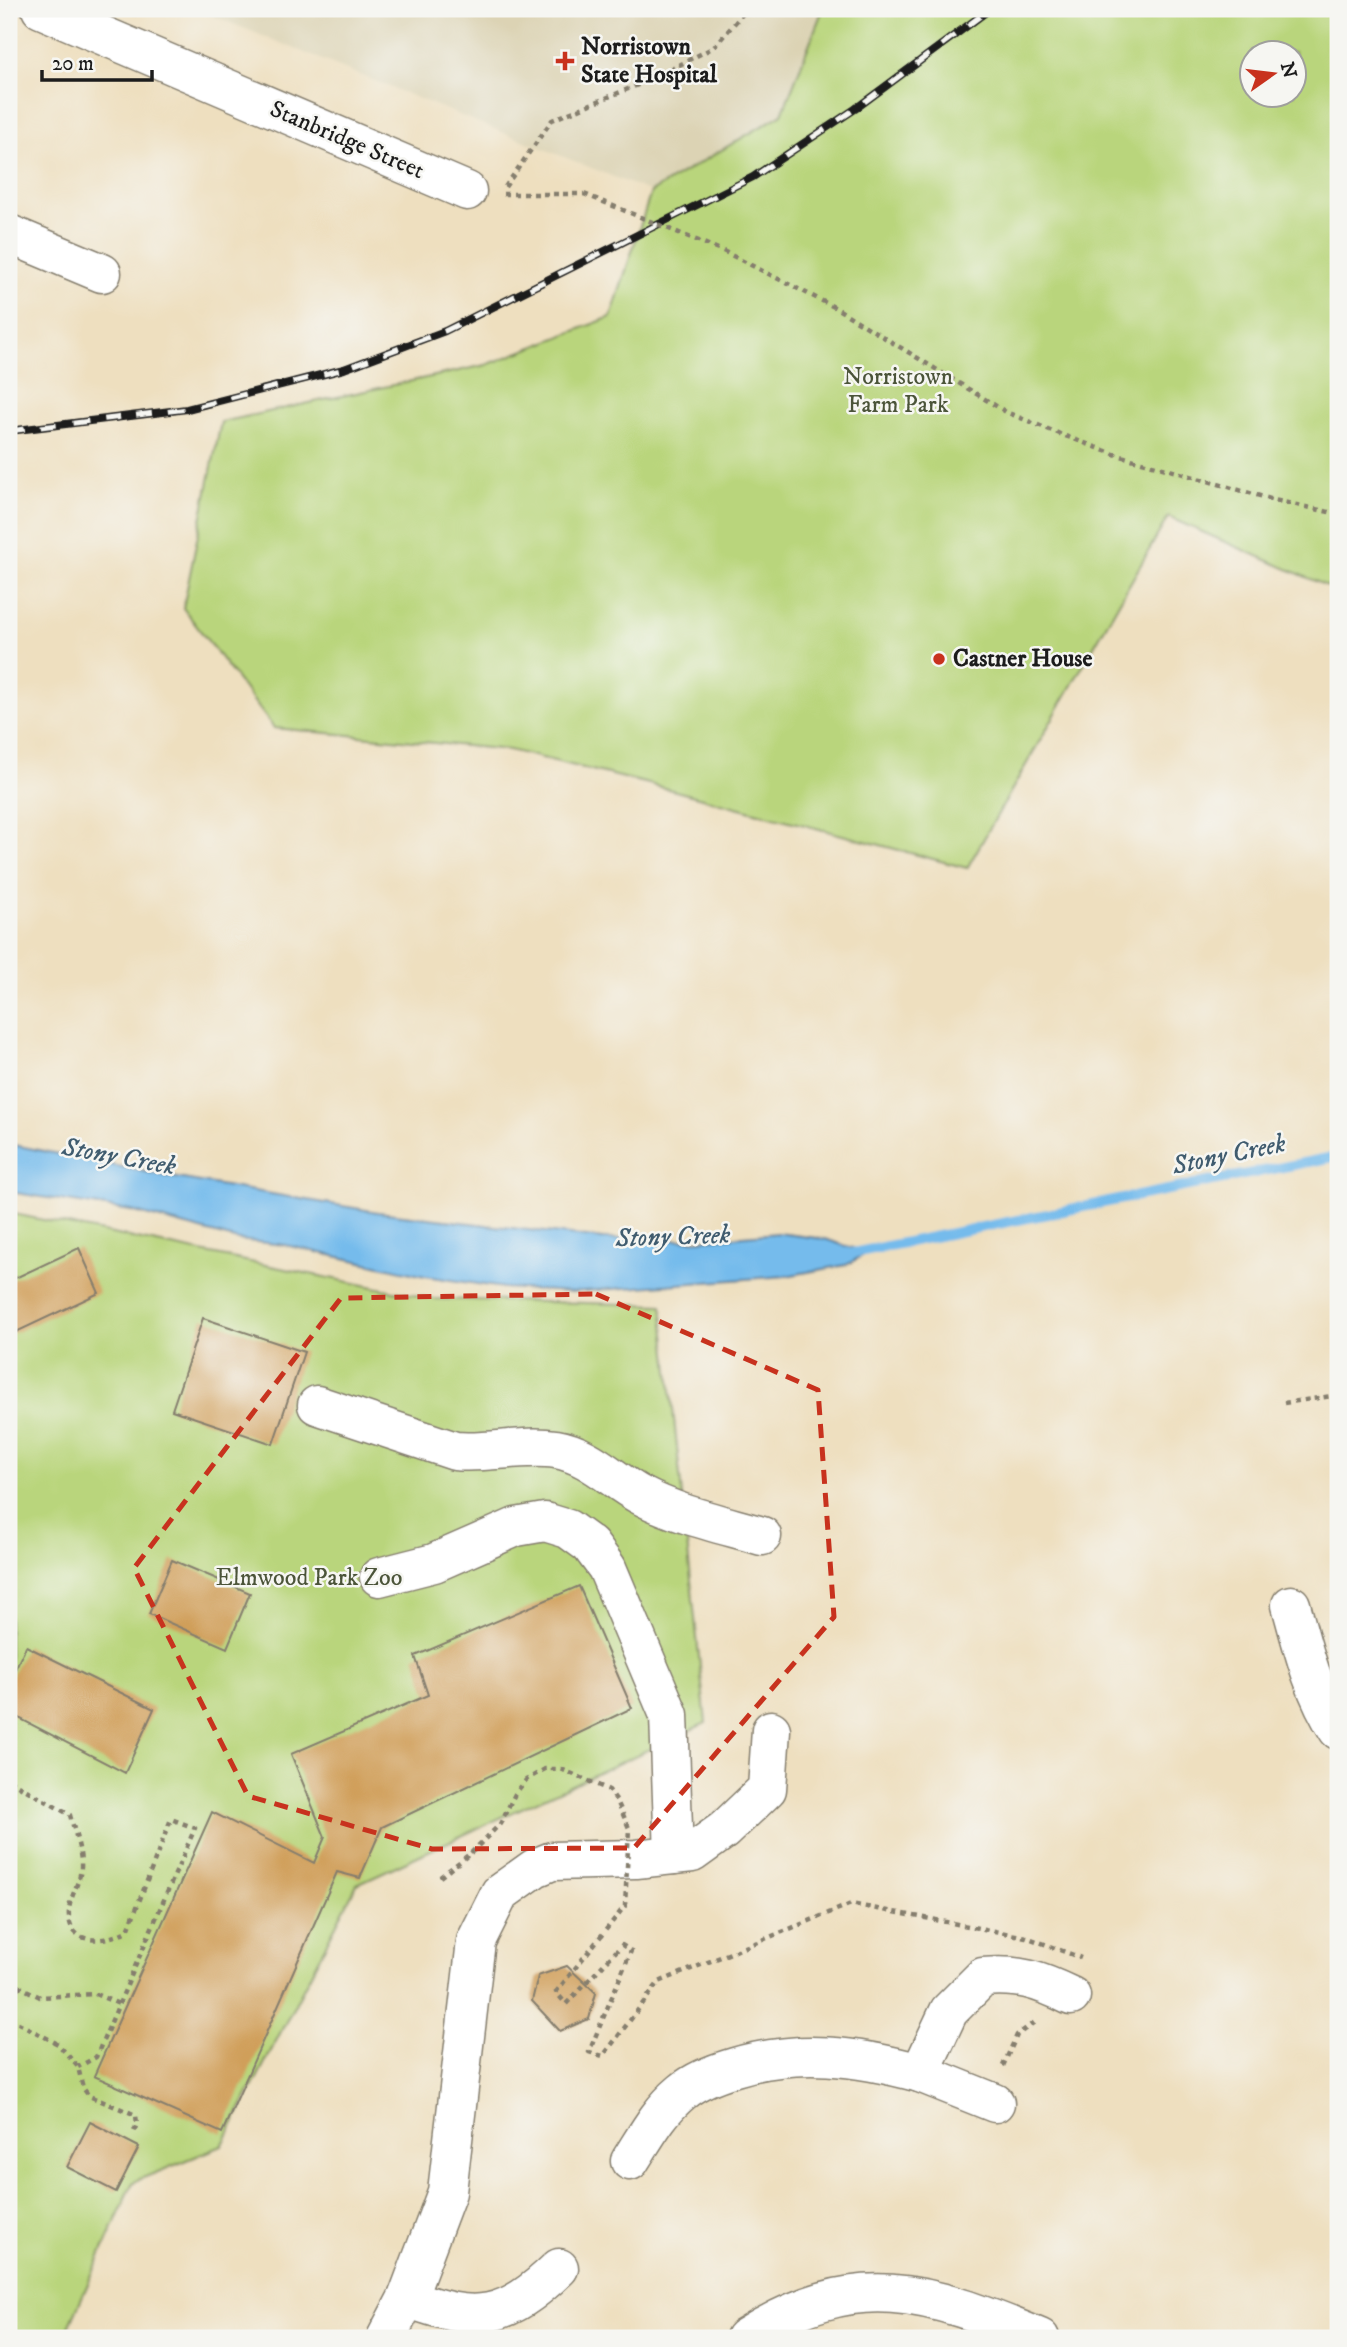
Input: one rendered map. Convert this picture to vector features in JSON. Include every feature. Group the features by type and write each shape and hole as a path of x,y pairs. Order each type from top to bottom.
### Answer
{"street":[{"name":"Stanbridge Street","path":"41,9 484,192"},
{"path":"9,234 102,273"},
{"path":"317,1405 455,1451 477,1453 536,1448 558,1450 591,1461 639,1494 670,1508 762,1536"},
{"path":"379,1577 434,1563 516,1527 545,1522 568,1529 590,1545 607,1569 668,1715 674,1855"},
{"path":"1291,1605 1308,1670 1323,1708 1338,1730"},
{"path":"386,2338 407,2298 447,2192 476,1941 500,1893 535,1868 552,1861 636,1859 692,1853 714,1838 766,1789 771,1730"},
{"path":"920,2073 949,2011 983,1977 1013,1974 1040,1981 1071,1996"},
{"path":"631,2161 657,2117 683,2090 719,2071 764,2058 806,2054 838,2056 920,2073 995,2103"},
{"path":"407,2298 441,2311 502,2311 534,2292 559,2268"},
{"path":"745,2338 767,2324 817,2304 863,2292 915,2295 971,2310 1040,2338"}],"path":[{"path":"484,192 552,120 650,80 714,47 747,9"},
{"path":"484,192 584,194 723,251 836,308 1006,411 1049,430 1114,454 1274,500 1338,513"},
{"path":"1284,1403 1332,1396 1338,1390"},
{"path":"440,1877 471,1853 500,1824 515,1794 526,1780 545,1769 561,1769 609,1790 629,1828 625,1906 556,1992 566,2004 622,1945 631,1951 589,2052 603,2056 659,1982 851,1904 1026,1937 1081,1958"},
{"path":"9,1780 70,1815 81,1867 69,1917 74,1930 92,1941 103,1941 128,1930 170,1819 195,1828 96,2057 78,2067"},
{"path":"9,1981 40,1997 95,1994 119,2004"},
{"path":"9,2018 58,2044 78,2067 83,2088 89,2096 136,2115 137,2124 133,2134"}],"highlighted area":[{"path":"596,1294 818,1390 834,1617 634,1848 432,1849 248,1796 134,1568 341,1298"}],"shaded area":[{"name":"Norristown State Hospital","path":"196,9 823,9 782,114 651,192"}],"green space":[{"name":"Norristown Farm Park","path":"823,9 1338,9 1338,591 1168,517 967,868 509,750 274,728 183,608 221,422 486,365 611,317 651,192 782,114"},
{"name":"Elmwood Park Zoo","path":"9,1213 433,1299 662,1305 706,1723 357,1884 222,2146 133,2182 64,2338 9,2338"}],"water":[{"path":"9,1144 171,1177 378,1212 603,1239 697,1240 778,1233 825,1239 867,1253 846,1265 786,1276 571,1292 504,1288 425,1276 285,1245 238,1240 131,1211 9,1192"}],"building":[{"path":"79,1248 99,1293 12,1334 9,1327 9,1281"},
{"path":"203,1318 304,1352 273,1444 172,1410"},
{"path":"172,1560 250,1593 227,1648 149,1614"},
{"path":"579,1586 632,1708 382,1827 360,1878 337,1872 222,2133 94,2076 212,1812 314,1863 325,1837 291,1754 428,1695 415,1656"},
{"path":"26,1646 154,1709 125,1773 9,1713 9,1682"},
{"path":"567,1966 596,1993 589,2019 560,2031 532,2001 538,1976"},
{"path":"90,2122 139,2147 116,2192 67,2167"}],"waterway":[{"name":"Stony Creek","path":"853,1253 1338,1156"}],"railway":[{"path":"9,431 187,409 344,369 445,331 753,177 855,109 990,9"}],"place":[{"name":"Norristown State Hospital","path":"565,61"},
{"name":"Castner House","path":"939,659"}]}
